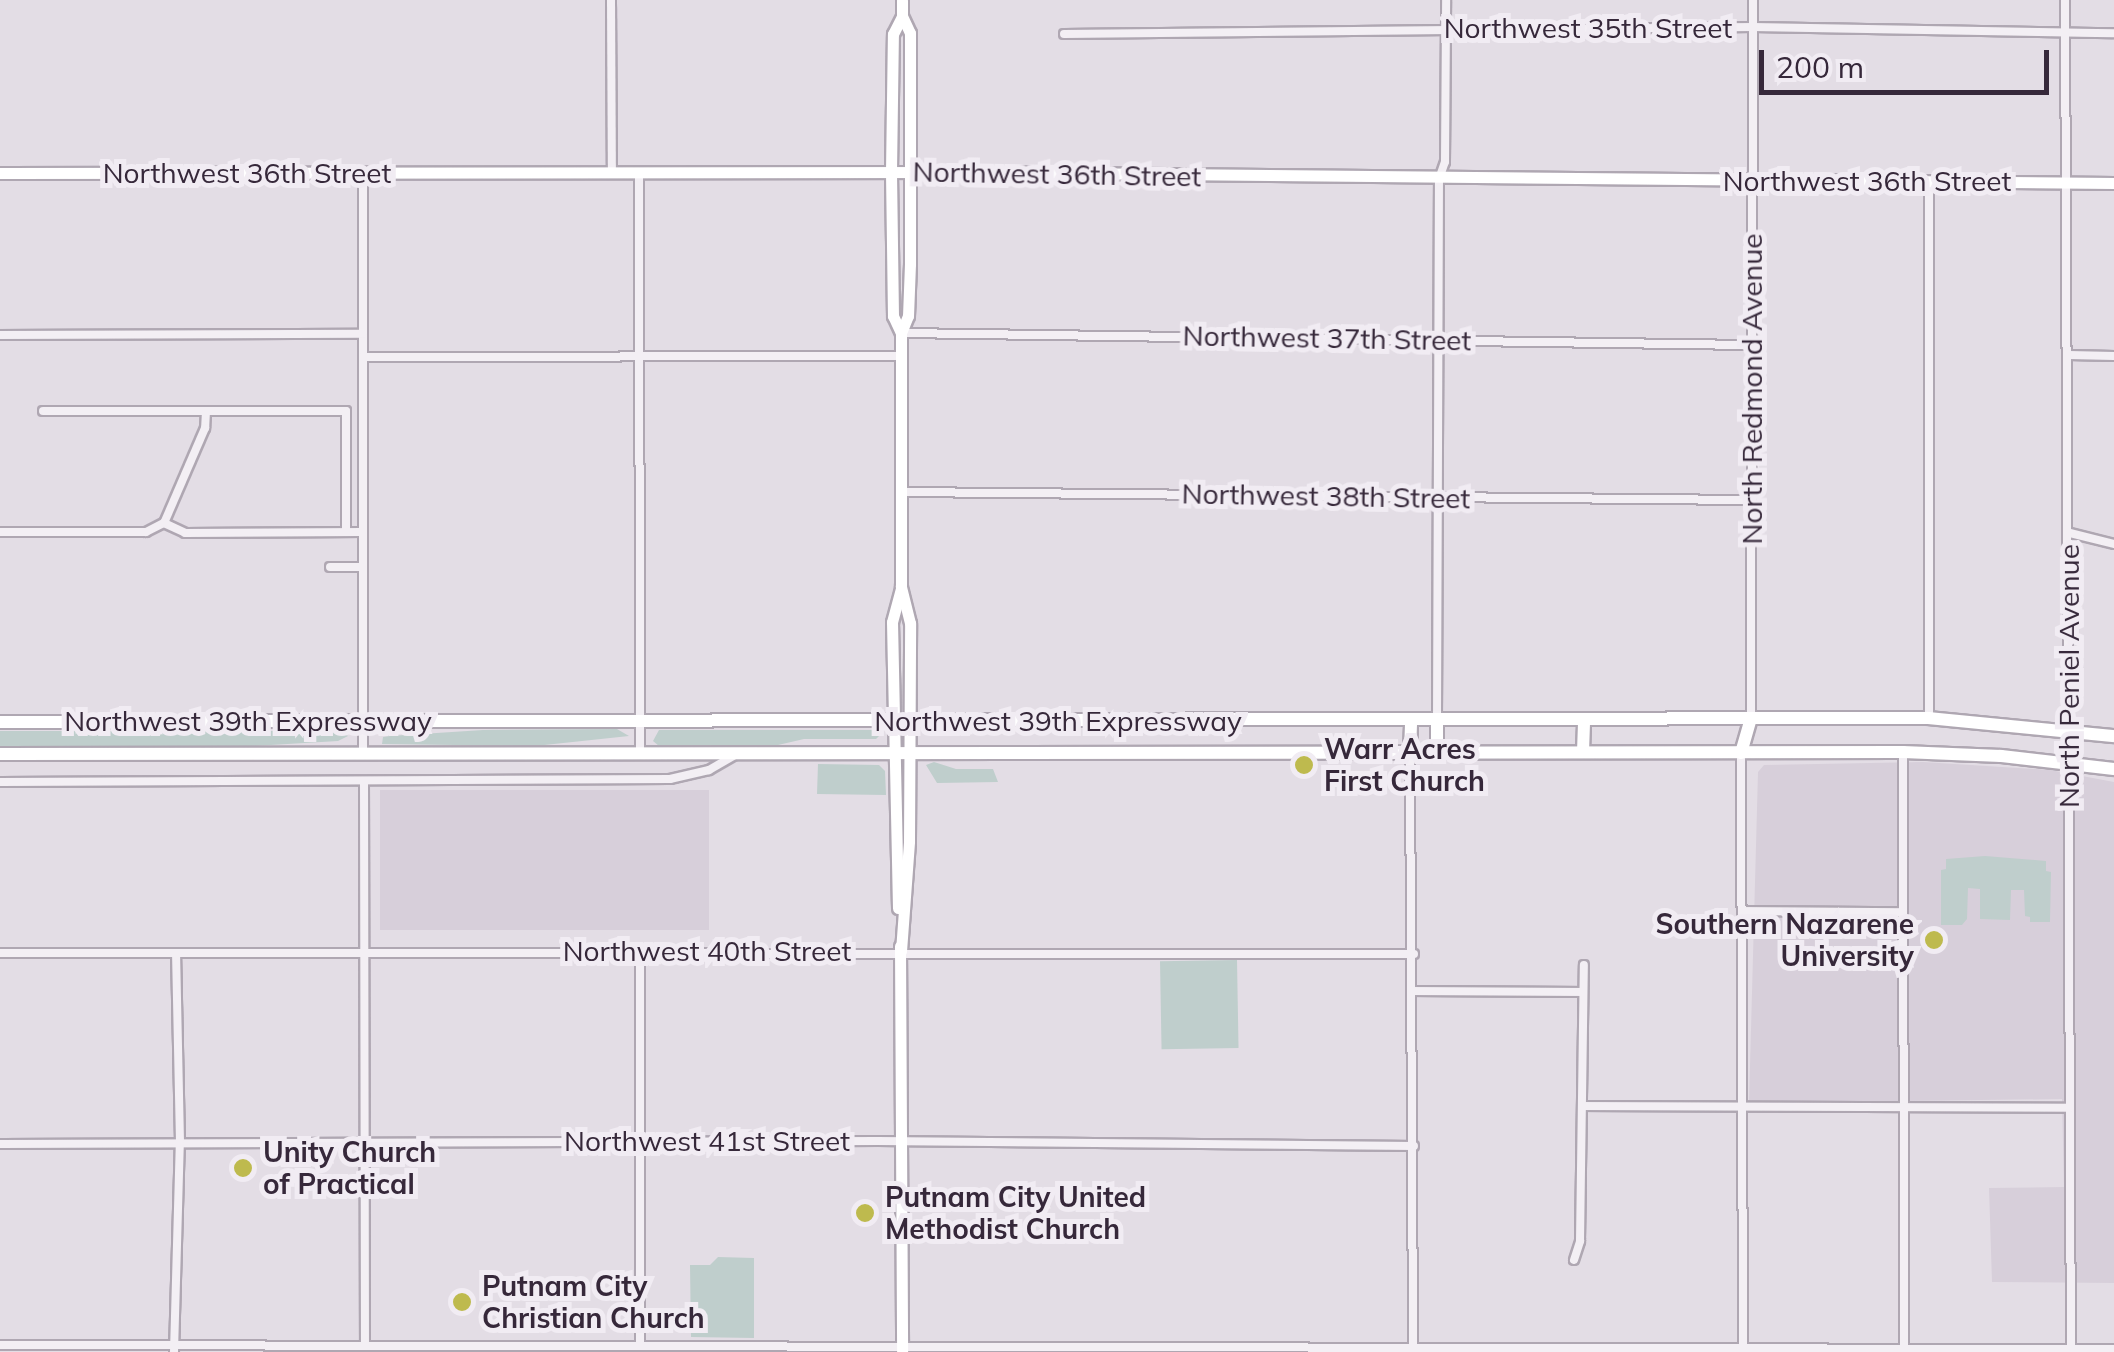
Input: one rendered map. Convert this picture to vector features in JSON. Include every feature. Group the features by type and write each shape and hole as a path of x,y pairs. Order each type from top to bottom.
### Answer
{"highway":[{"name":"Northwest 39th Expressway","path":"0,722 1929,718 2114,736"},
{"path":"1742,753 1750,719"},
{"path":"1410,753 1411,720"},
{"path":"1437,753 1438,720"},
{"path":"1583,752 1584,720"},
{"name":"Northwest 39th Expressway","path":"0,754 1904,752 2069,762 2114,769"}],"main road":[{"path":"902,0 902,16 893,34 891,172 894,316 900,334 901,586 892,622 892,754 901,951 902,1348"},
{"path":"900,334 908,316 911,172 910,32 902,16"},
{"name":"Northwest 36th Street","path":"0,173 911,172 2114,184"},
{"path":"901,586 910,622 910,754 901,951"}],"street":[{"path":"611,0 612,172"},
{"path":"1438,720 1439,179 1445,162 1446,0"},
{"name":"North Redmond Avenue","path":"1750,719 1753,0"},
{"name":"North Peniel Avenue","path":"2065,0 2071,1351"},
{"name":"Northwest 35th Street","path":"1064,34 1156,36 1179,30 1446,28 2114,33"},
{"path":"363,172 364,752"},
{"path":"639,172 640,755"},
{"path":"1929,181 1929,718"},
{"path":"0,335 363,334"},
{"name":"Northwest 37th Street","path":"900,334 1753,345"},
{"path":"2069,355 2114,356"},
{"path":"364,357 900,356"},
{"path":"44,411 364,411"},
{"path":"346,411 346,532"},
{"path":"0,532 146,532 164,523 205,428 206,412"},
{"name":"Northwest 38th Street","path":"901,492 1752,500"},
{"path":"164,523 184,532 362,532"},
{"path":"2070,533 2114,544"},
{"path":"330,567 362,566"},
{"path":"1904,752 1904,1351"},
{"path":"1410,753 1413,1348"},
{"path":"1742,753 1743,1350"},
{"name":"Northwest 39th Expressway","path":"0,782 670,778 709,770 736,754"},
{"path":"364,781 365,1345"},
{"path":"1742,911 1903,912"},
{"path":"640,952 640,1344"},
{"path":"174,1348 180,1142 176,953"},
{"name":"Northwest 40th Street","path":"0,954 1414,954"},
{"path":"1574,1260 1580,1241 1584,965"},
{"path":"1414,991 1582,992"},
{"path":"1582,1106 2070,1108"},
{"name":"Northwest 41st Street","path":"0,1144 902,1141 1414,1146"},
{"path":"0,1345 2114,1349"}],"shaded area":[{"path":"617,729 629,736 535,746 382,744 383,737 390,736 483,730"},
{"path":"659,730 883,732 876,739 659,746 653,741"},
{"path":"0,731 339,731 348,736 338,741 252,746 0,747"},
{"path":"934,762 956,769 993,769 998,782 937,783 926,765"},
{"name":"Southern Nazarene University","path":"1923,762 2050,770 2114,782 2114,1283 1992,1282 1989,1188 2064,1187 2062,1099 1749,1103 1758,772 1764,765"},
{"path":"818,764 879,765 885,771 886,795 817,794"},
{"path":"380,790 709,790 709,930 380,930"},
{"path":"1985,856 2046,861 2046,871 2051,872 2050,922 2030,922 2030,917 2025,916 2024,890 2011,890 2010,920 1980,919 1980,889 1968,888 1967,919 1962,925 1941,925 1941,870 1946,869 1946,859"},
{"path":"1237,960 1239,1048 1162,1049 1160,961"},
{"path":"718,1257 754,1258 754,1338 691,1337 690,1265 710,1265"}],"place":[{"name":"Warr Acres First Church","path":"1304,765"},
{"name":"Southern Nazarene University","path":"1934,940"},
{"name":"Unity Church of Practical","path":"243,1168"},
{"name":"Putnam City United Methodist Church","path":"865,1213"},
{"name":"Putnam City Christian Church","path":"462,1302"}]}
